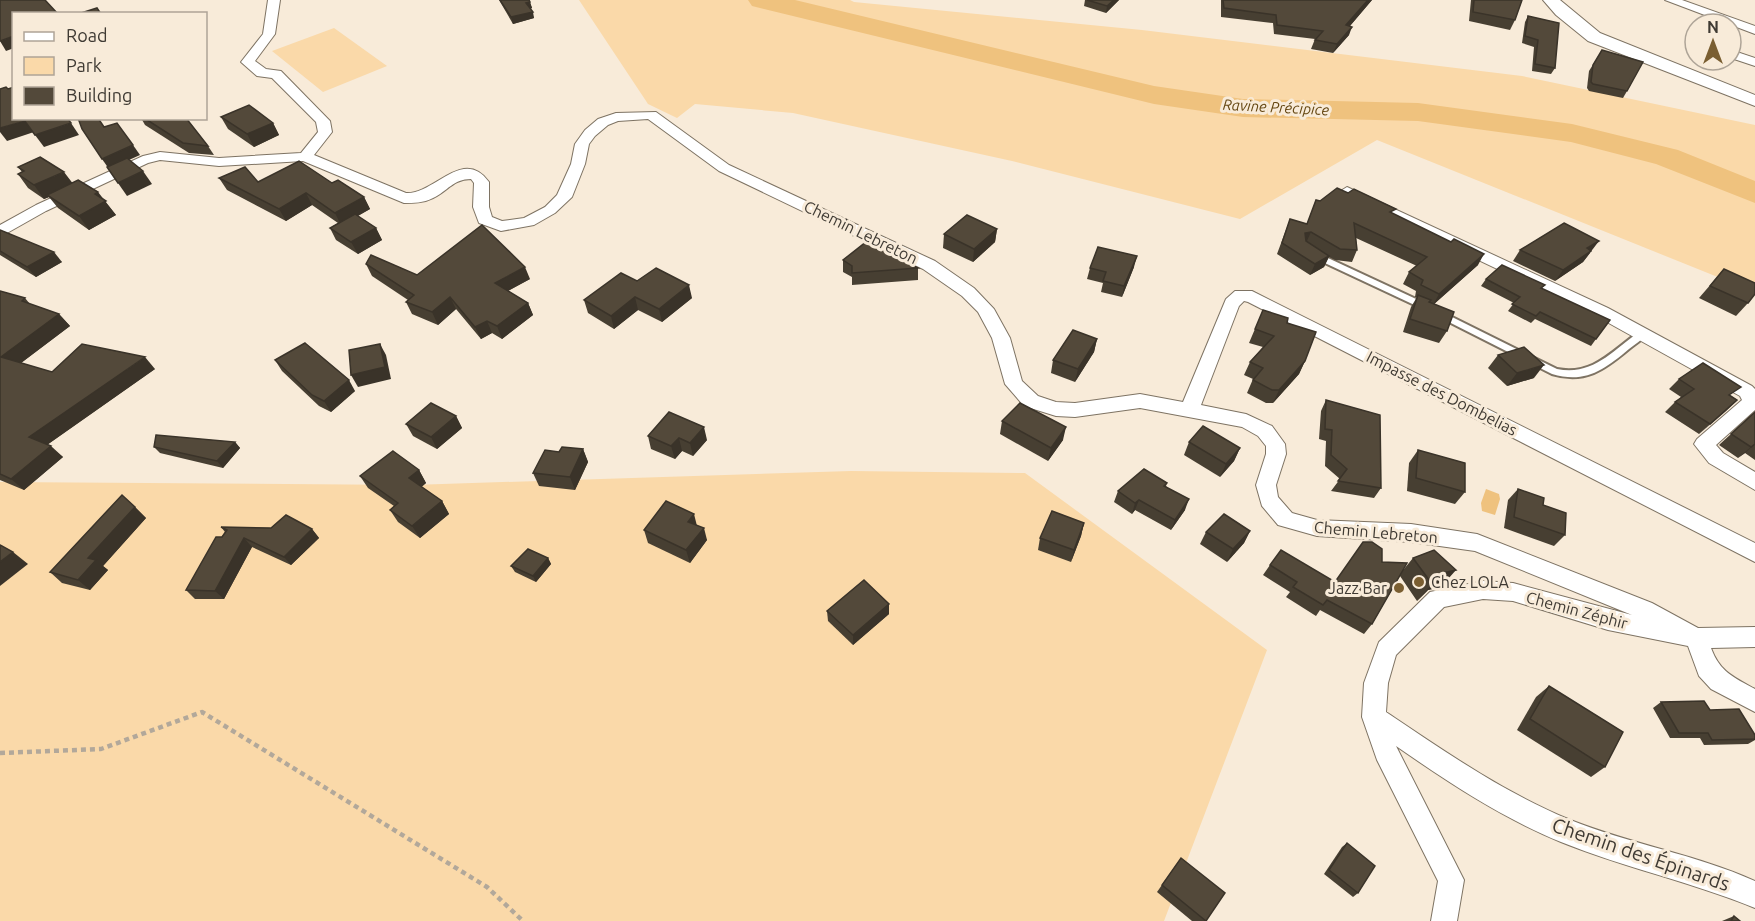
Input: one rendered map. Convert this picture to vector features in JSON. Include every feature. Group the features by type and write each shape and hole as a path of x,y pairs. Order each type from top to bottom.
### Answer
{"street":[{"path":"1551,0 1594,37 1755,101"},
{"path":"1671,0 1733,16 1755,30"},
{"path":"272,1 269,34 248,62 262,73 276,74 323,121 325,132 305,157"},
{"name":"Chemin Lebreton","path":"0,232 41,208 152,158 177,157 190,161 219,162 305,157 404,198 420,198 448,177 460,173 475,174 482,182 481,207 485,220 501,226 528,222 550,210 564,197 578,164 582,144 590,133 603,122 616,117 651,115 724,168 929,265 968,292 985,309 1001,338 1014,384 1031,401 1056,409 1075,410 1140,401 1246,421 1264,431 1275,444 1276,454 1266,485 1269,500 1285,519 1317,528 1411,532 1477,543 1644,610 1696,638"},
{"path":"1347,192 1591,307 1728,381 1753,398 1749,405 1704,444 1716,458 1755,482"},
{"name":"Impasse des Dombelias","path":"1190,409 1232,303 1241,295 1252,297 1755,552"},
{"name":"Chemin Zéphir","path":"1444,921 1451,880 1386,752 1374,717 1376,683 1387,649 1438,599 1483,590 1513,592 1608,620 1696,638 1755,637"},
{"path":"1696,638 1707,669 1719,681 1755,701"},
{"name":"Chemin des Épinards","path":"1374,717 1447,767 1518,810 1591,841 1729,882 1755,895"}],"lane":[{"path":"1305,248 1328,263 1427,308 1555,372 1570,377 1597,370 1642,334"}],"path":[{"path":"0,753 101,749 202,712 487,887 523,921"}],"green space":[{"path":"579,0 850,0 1142,30 1522,76 1755,125 1755,292 1377,140 1240,219 1012,161 793,113 695,104 677,118 648,104"},
{"path":"334,28 387,66 323,92 272,51"},
{"path":"851,471 1025,473 1267,650 1164,921 0,921 0,482 412,485"}],"shaded area":[{"path":"1486,489 1499,494 1500,499 1495,515 1482,511 1481,503"}],"building":[{"path":"0,0 45,0 56,12 12,12 12,37 0,41"},
{"path":"500,0 529,0 530,2 526,3 533,12 511,17"},
{"path":"1087,0 1114,0 1107,6"},
{"path":"1223,0 1368,0 1346,25 1352,27 1337,44 1315,40 1323,31 1277,25 1276,15 1224,8"},
{"path":"1474,0 1522,0 1515,20 1473,12"},
{"path":"97,8 100,12 84,12"},
{"path":"1528,16 1559,23 1555,68 1535,64 1538,40 1525,36"},
{"path":"1602,50 1643,62 1627,91 1591,82 1593,65"},
{"path":"12,88 12,120 69,120 71,123 35,135 25,121 0,128 0,89"},
{"path":"249,105 273,123 247,134 221,117"},
{"path":"79,120 99,120 104,127 117,123 133,145 102,159 82,129"},
{"path":"147,120 188,120 208,146 183,143"},
{"path":"40,157 64,172 34,185 18,174 24,171 18,167"},
{"path":"127,158 143,171 118,183 107,167"},
{"path":"299,161 332,183 338,180 364,197 335,213 306,193 279,209 219,178 245,167 258,182"},
{"path":"78,180 98,192 95,194 106,201 79,216 47,195"},
{"path":"1337,188 1348,193 1354,189 1396,209 1390,212 1451,242 1454,239 1484,254 1439,294 1421,285 1423,280 1409,272 1427,257 1354,223 1357,250 1340,249 1311,232 1305,233 1306,241 1329,256 1315,264 1282,243 1290,219 1307,224 1316,200 1320,201"},
{"path":"355,214 376,228 351,242 330,228"},
{"path":"967,215 997,229 974,249 944,234"},
{"path":"1564,223 1599,241 1587,248 1591,251 1563,270 1520,250"},
{"path":"482,225 525,267 495,283 528,303 497,326 487,321 475,327 450,297 432,312 406,302 414,295 366,264 371,255 417,275"},
{"path":"0,230 54,252 27,267 0,251"},
{"path":"866,242 918,268 852,273 852,266 843,260"},
{"path":"1098,247 1137,256 1124,286 1103,281 1106,272 1090,268"},
{"path":"1502,265 1545,285 1541,288 1610,320 1596,339 1540,312 1536,316 1512,304 1520,297 1486,279"},
{"path":"656,268 689,285 659,309 635,297 611,316 584,300 621,273 637,281"},
{"path":"1724,269 1755,283 1755,294 1748,303 1710,286"},
{"path":"0,291 25,298 22,301 59,314 1,357 52,372 82,344 145,357 29,437 51,446 11,479 0,474"},
{"path":"1418,295 1454,312 1447,331 1410,319"},
{"path":"1263,310 1288,318 1287,323 1316,332 1305,361 1279,390 1272,390 1253,380 1263,368 1250,362 1274,336 1255,329"},
{"path":"1073,330 1097,339 1078,369 1053,360"},
{"path":"305,343 349,380 324,401 312,395 275,360"},
{"path":"380,344 385,367 351,375 349,350"},
{"path":"1524,347 1544,365 1517,373 1498,355"},
{"path":"1703,363 1741,387 1729,395 1737,400 1710,424 1675,402 1694,389 1679,379"},
{"path":"1326,400 1380,415 1381,488 1338,481 1347,469 1331,455 1332,430 1325,429"},
{"path":"431,403 456,416 431,437 406,424"},
{"path":"1020,403 1066,427 1051,448 1002,421"},
{"path":"669,412 704,427 690,443 679,438 671,446 648,436"},
{"path":"1755,412 1755,444 1751,447 1731,434"},
{"path":"1203,426 1240,448 1226,464 1189,442"},
{"path":"156,435 235,442 217,461 154,447"},
{"path":"562,447 583,449 570,477 533,473 545,450 559,452"},
{"path":"1418,450 1465,463 1465,492 1416,478"},
{"path":"393,451 419,470 409,478 442,501 412,526 390,510 398,503 360,476"},
{"path":"1144,469 1167,483 1164,486 1189,499 1175,520 1139,500 1135,503 1118,491"},
{"path":"1518,489 1544,498 1543,505 1566,513 1565,535 1514,517"},
{"path":"122,495 135,507 88,558 96,560 78,580 50,572"},
{"path":"666,501 694,514 688,522 704,528 686,550 644,530"},
{"path":"1052,511 1084,523 1074,550 1040,538"},
{"path":"1224,514 1250,531 1233,549 1206,532"},
{"path":"286,515 312,529 284,557 244,538 215,591 186,590 216,537 222,537 227,530 221,527 271,528"},
{"path":"1363,542 1372,542 1382,549 1382,562 1407,563 1372,624 1327,600 1323,605 1293,587 1297,582 1270,565 1281,550 1335,582"},
{"path":"0,545 13,552 0,562"},
{"path":"528,549 548,558 533,576 511,566"},
{"path":"1434,550 1456,570 1443,573 1432,584 1413,558"},
{"path":"864,580 889,604 853,635 827,611"},
{"path":"1549,686 1623,732 1605,767 1530,719"},
{"path":"1704,701 1710,710 1739,709 1755,735 1755,739 1712,740 1708,733 1679,733 1661,702"},
{"path":"1347,843 1375,866 1358,893 1329,870"},
{"path":"1181,858 1225,893 1206,921 1162,885"}],"waterway":[{"name":"Ravine Précipice","path":"761,0 1154,95 1243,108 1418,112 1572,133 1667,157 1755,193"}],"place":[{"name":"Chez LOLA","path":"1419,582"},
{"name":"Jazz Bar","path":"1399,588"}]}
